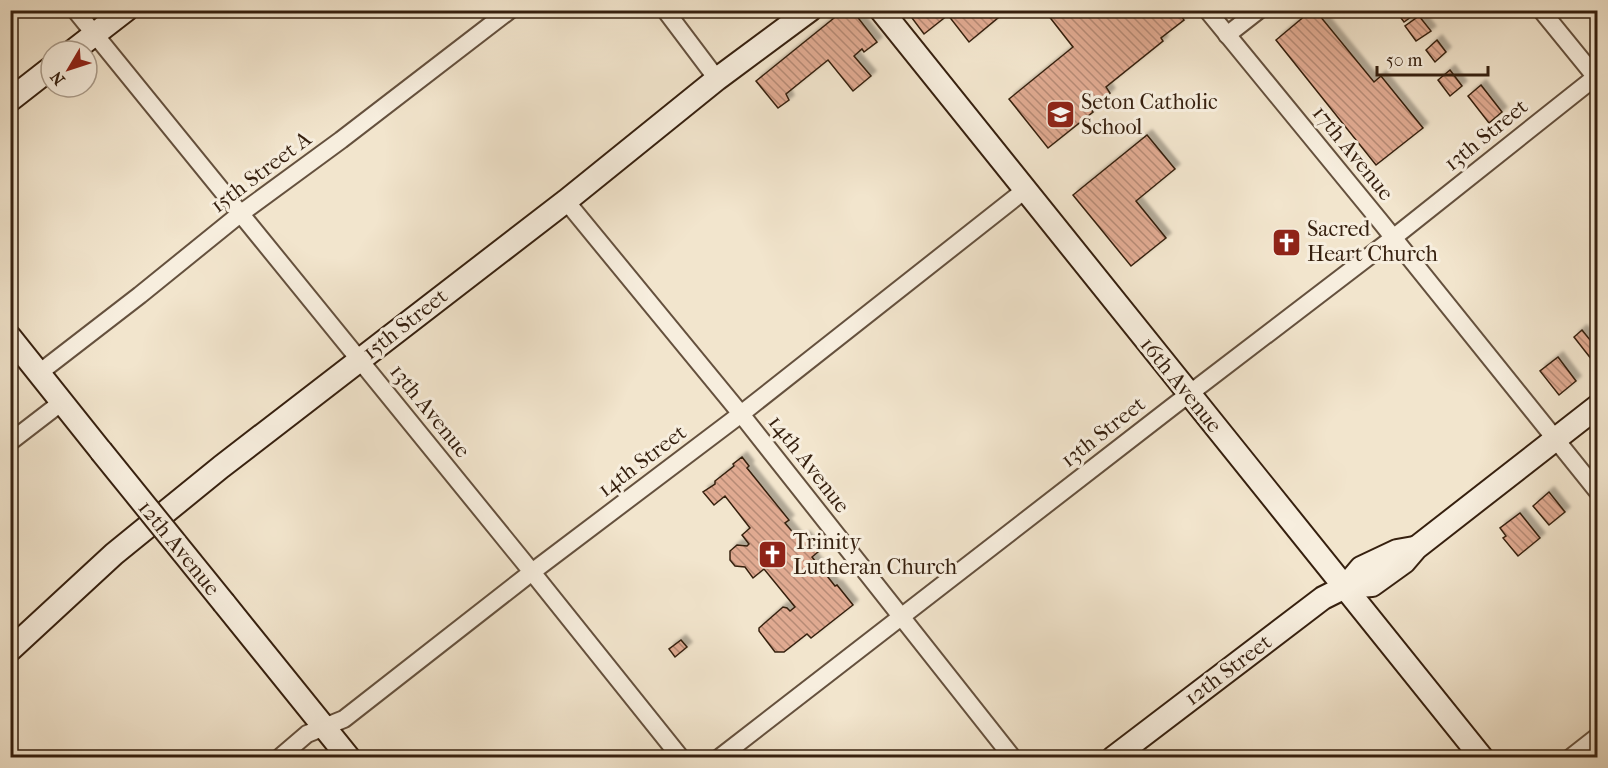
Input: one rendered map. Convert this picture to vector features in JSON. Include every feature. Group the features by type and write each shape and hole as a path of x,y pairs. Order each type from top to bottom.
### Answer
{"street":[{"name":"13th Avenue","path":"75,10 681,758"},
{"path":"89,39 126,10"},
{"name":"15th Street A","path":"39,373 240,214 350,134 510,10"},
{"path":"665,10 717,79"},
{"name":"15th Street","path":"10,650 131,540 221,467 566,201 717,79 810,10"},
{"name":"16th Avenue","path":"881,10 1482,758"},
{"name":"17th Avenue","path":"1207,10 1598,492"},
{"path":"1227,35 1259,10"},
{"path":"1541,10 1597,77"},
{"name":"13th Street","path":"719,758 1394,238 1597,77"},
{"path":"10,100 39,78"},
{"name":"14th Street","path":"279,758 307,734 344,719 532,572 741,414 1025,190"},
{"name":"14th Avenue","path":"566,201 741,414 1013,758"},
{"name":"12th Avenue","path":"10,337 349,758"},
{"path":"10,442 62,402"},
{"name":"12th Street","path":"1113,758 1323,598 1345,587 1372,585 1404,562 1416,548 1598,406"},
{"path":"1570,758 1598,736"}],"building":[{"path":"844,10 852,10 877,42 864,52 862,49 854,56 871,76 853,91 828,60 786,94 789,100 778,108 756,81"},
{"path":"906,10 994,10 999,17 969,42 948,15 924,34"},
{"path":"1054,10 1177,10 1184,20 1161,38 1163,41 1106,87 1110,93 1091,109 1093,112 1048,148 1009,99 1073,47 1048,15"},
{"path":"1312,10 1315,10 1374,82 1381,76 1423,128 1376,165 1276,40"},
{"path":"1395,10 1417,10 1418,12 1404,22"},
{"path":"1419,16 1431,31 1416,41 1405,26"},
{"path":"1437,40 1446,52 1435,62 1426,50"},
{"path":"1450,70 1462,86 1450,96 1438,80"},
{"path":"1481,85 1502,112 1489,123 1468,96"},
{"path":"1147,135 1175,169 1136,201 1166,238 1131,266 1073,195"},
{"path":"1582,330 1590,340 1594,336 1598,340 1598,356 1592,360 1574,337"},
{"path":"1558,357 1576,381 1559,395 1540,371"},
{"name":"Trinity Lutheran Church","path":"742,457 749,466 747,468 789,520 785,523 800,541 805,536 818,552 812,557 853,605 811,638 807,634 784,652 775,652 759,628 783,607 790,611 795,607 764,569 753,578 745,567 735,566 730,560 730,551 737,545 747,546 749,544 742,535 750,528 725,496 714,505 703,492 715,484 715,481"},
{"path":"1549,492 1565,512 1549,525 1533,506"},
{"path":"1520,513 1540,538 1518,556 1503,538 1506,536 1500,528"},
{"path":"681,640 687,647 675,657 669,649"}],"place":[{"name":"Seton Catholic School","path":"1060,115"},
{"name":"Sacred Heart Church","path":"1286,242"},
{"name":"Trinity Lutheran Church","path":"772,555"}]}
